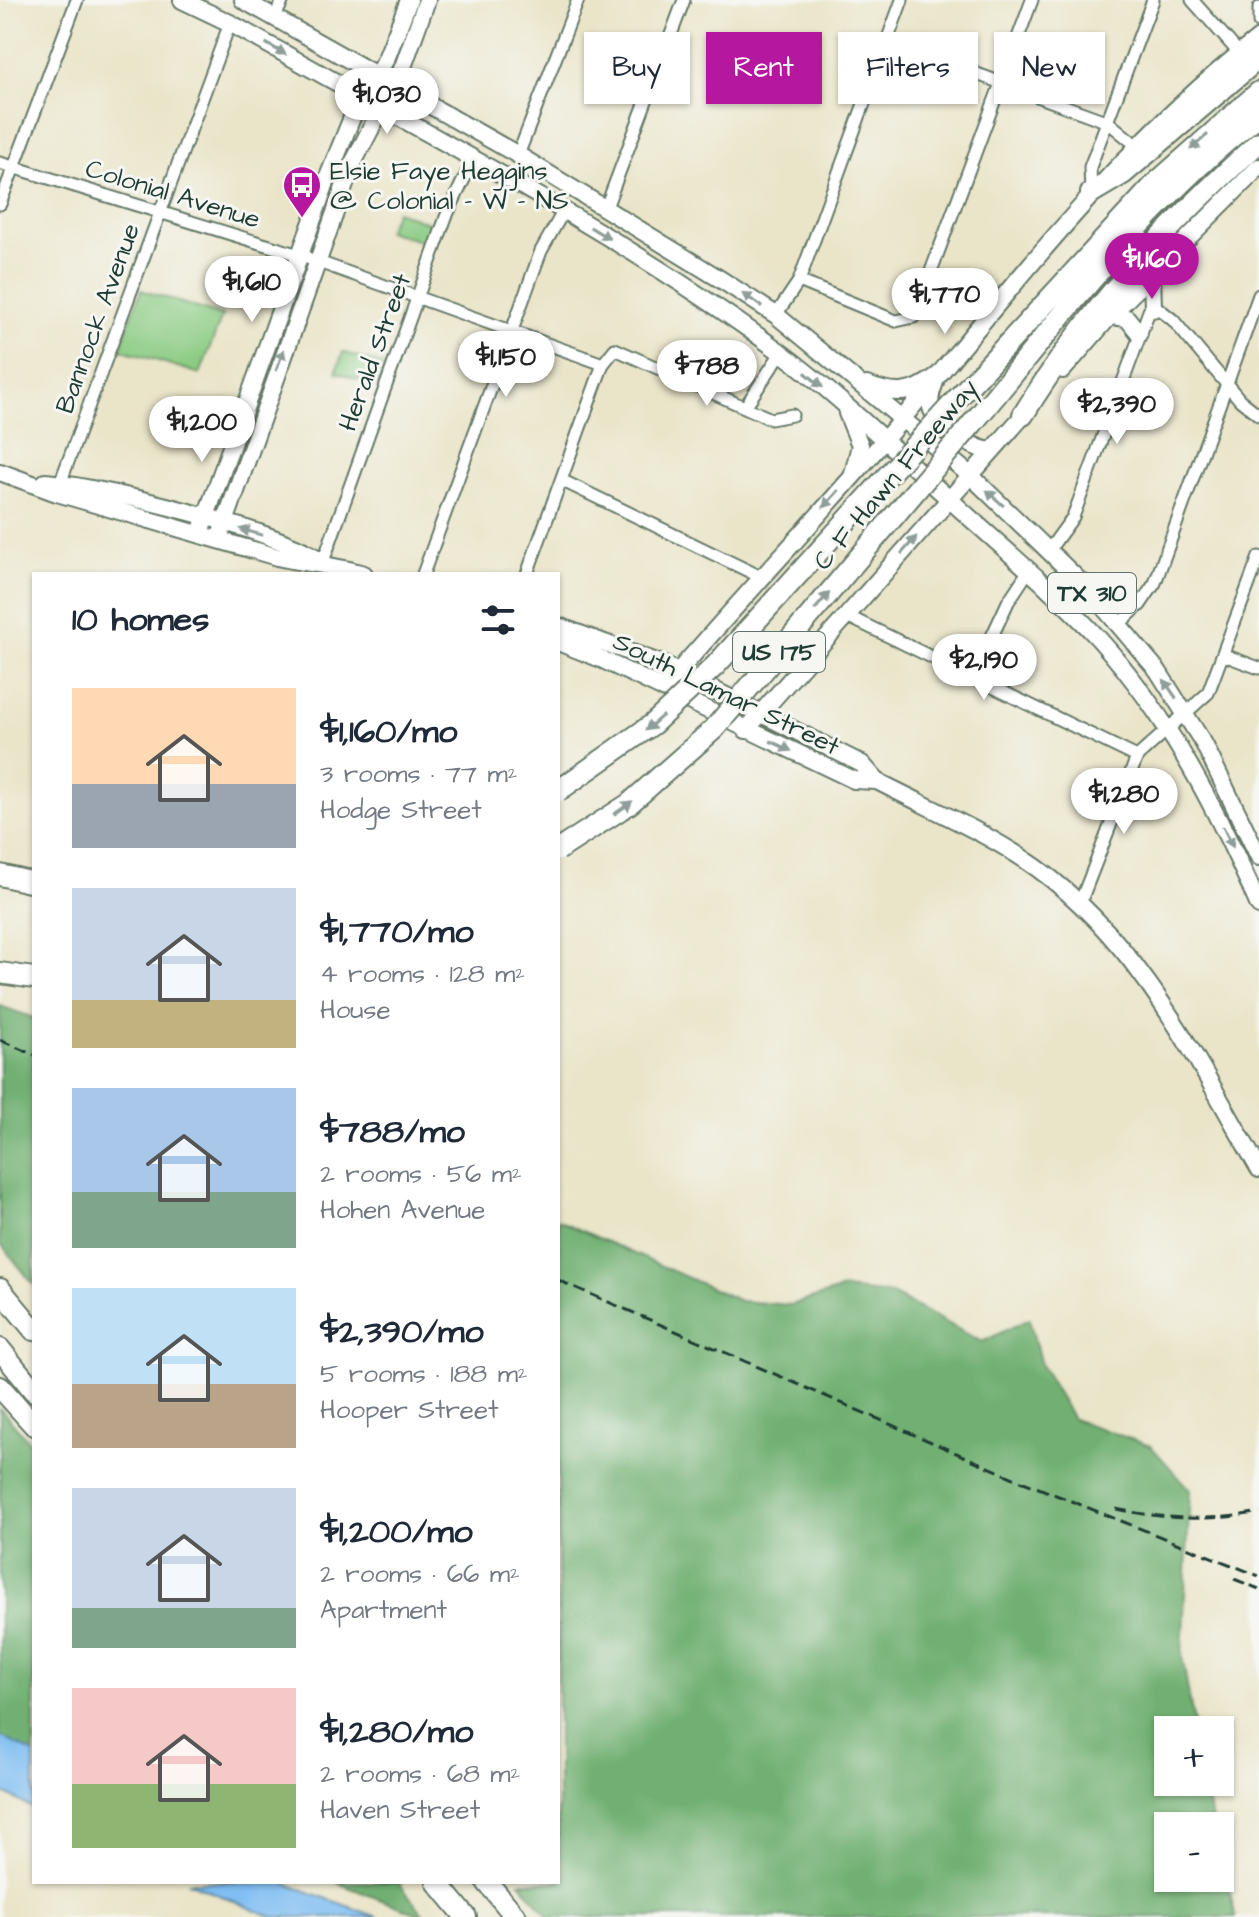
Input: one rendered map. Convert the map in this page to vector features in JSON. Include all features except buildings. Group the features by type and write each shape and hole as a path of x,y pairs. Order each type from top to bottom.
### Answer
{"highway":[{"path":"1091,193 1123,174 1249,56"},
{"name":"C F Hawn Freeway","path":"560,790 653,724 716,665 1156,183 1259,92"},
{"name":"C F Hawn Freeway","path":"560,849 637,797 714,729 1137,229 1185,179 1259,115"},
{"path":"1023,415 1096,310 1168,227 1259,142"},
{"path":"0,875 32,883"},
{"path":"0,973 32,978"},
{"path":"0,1289 32,1328"},
{"path":"0,1349 32,1389"},
{"path":"0,1387 32,1423"},
{"path":"439,1884 466,1917"},
{"path":"489,1884 516,1917"}],"main road":[{"name":"TX 310","path":"182,0 230,23 473,160 674,280 781,353 884,439 1029,570 1101,642 1167,728 1206,792 1259,906"},
{"name":"TX 310","path":"243,0 518,155 776,315 900,421 970,475 1120,623 1186,714 1253,826 1259,857"},
{"path":"221,532 268,395 307,258 353,115 377,74 409,0"},
{"path":"203,526 250,388 307,258 393,84 427,0"},
{"name":"C F Hawn Freeway","path":"663,689 900,421 1091,193 1136,145 1249,56 1259,38"},
{"path":"746,730 1110,316 1259,167"},
{"path":"1152,273 1156,304"},
{"path":"1110,316 1127,318 1139,333"},
{"path":"937,376 930,404 932,412 969,446 992,451"},
{"path":"858,382 901,394 920,389 937,376"},
{"path":"250,388 268,395"},
{"path":"840,402 854,424 860,445 853,474"},
{"path":"0,472 203,526 303,563 323,562 357,572"},
{"name":"South Lamar Street","path":"560,627 628,649 862,764 877,781 1018,856 1080,903 1127,954 1153,989 1259,1169"},
{"name":"South Lamar Street","path":"560,643 854,780 877,781"}],"street":[{"path":"0,204 77,0"},
{"path":"275,17 283,0"},
{"path":"518,155 578,0"},
{"path":"605,210 684,0"},
{"path":"890,32 902,0"},
{"path":"1020,32 1032,0"},
{"path":"1091,193 1090,167 1153,0"},
{"path":"1192,0 1249,56"},
{"path":"1259,8 1259,23"},
{"name":"Bannock Avenue","path":"58,488 230,23"},
{"path":"799,281 896,321 914,317 994,102"},
{"path":"776,315 799,281 864,104"},
{"path":"1059,104 1108,122 1136,145"},
{"name":"Herald Street","path":"323,562 446,217 473,160"},
{"name":"Colonial Avenue","path":"0,163 307,258 603,364"},
{"path":"424,572 541,251 563,212"},
{"path":"1120,623 1140,605 1155,583 1259,295"},
{"path":"1049,550 1073,517 1139,333 1147,314 1156,304 1259,415"},
{"path":"528,572 603,364 610,353 623,349 771,419 792,415"},
{"path":"745,407 781,353"},
{"path":"561,480 761,577"},
{"path":"1080,903 1137,757 1208,693 1259,557"},
{"path":"973,677 1008,602 1029,570"},
{"path":"847,616 1137,757"},
{"path":"1224,655 1259,668"}],"green space":[{"path":"396,211 434,225 430,244 387,231"},
{"path":"141,290 222,316 200,374 120,349"},
{"path":"343,352 385,366 378,386 336,372"},
{"path":"0,1006 32,1017 32,1283 0,1243"},
{"path":"560,1221 740,1301 791,1305 843,1289 892,1294 982,1342 1029,1319 1041,1365 1073,1419 1151,1446 1190,1490 1182,1656 1193,1716 1154,1716 1154,1796 1208,1796 1210,1812 1154,1812 1154,1892 1230,1892 1236,1917 549,1917 522,1884 560,1884"},
{"path":"0,1408 32,1445 32,1752 0,1737"},
{"path":"340,1884 400,1884 426,1917"}],"water":[{"path":"0,1736 32,1752 32,1808 0,1791"},
{"path":"193,1884 287,1884 378,1917 272,1917"}],"railway":[{"path":"0,1040 32,1054"},
{"path":"560,1281 1021,1481 1259,1576"},
{"path":"1116,1509 1188,1518 1259,1512"},
{"path":"1234,1579 1259,1589"}],"place":[{"name":"Elsie Faye Heggins @ Colonial - W - NS","path":"302,219"}]}
